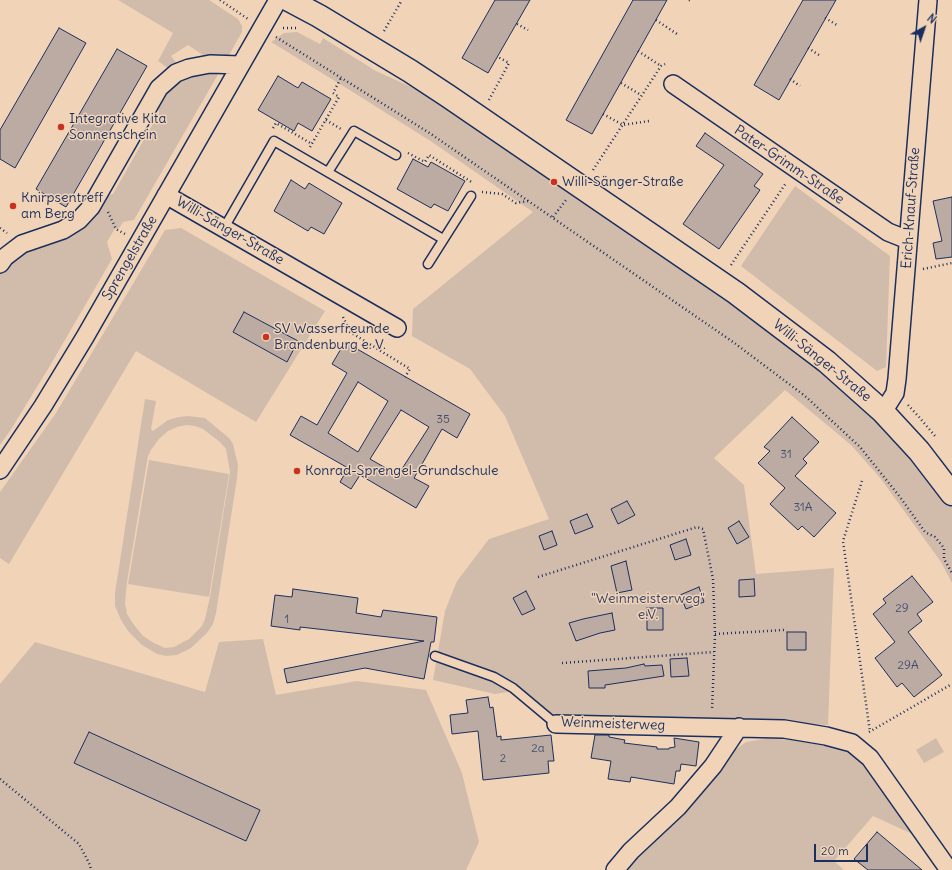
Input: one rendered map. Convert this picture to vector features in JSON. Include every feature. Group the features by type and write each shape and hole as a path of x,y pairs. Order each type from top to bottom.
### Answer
{"main road":[{"name":"Willi-Sänger-Straße","path":"289,0 319,16 397,63 448,96 736,293 827,362 884,412 919,451 952,494"}],"street":[{"name":"Sprengelstraße","path":"0,470 43,406 85,337 278,0"},
{"name":"Erich-Knauf-Straße","path":"884,412 895,393 897,379 907,272 908,240 928,0"},
{"path":"0,264 5,257 22,244 63,230 79,220 91,207 159,88 176,73 189,68 210,64 240,65"},
{"name":"Pater-Grimm-Straße","path":"673,84 888,232 908,240"},
{"name":"Willi-Sänger-Straße","path":"166,195 397,328"},
{"name":"Weinmeisterweg","path":"556,724 784,729 826,736 852,743 870,758 949,870"},
{"path":"615,870 631,851 678,807 714,766 739,727"}],"lane":[{"path":"328,172 354,131 396,155"},
{"path":"224,228 274,141 443,239"},
{"path":"428,264 472,194"},
{"name":"Weinmeisterweg","path":"435,656 494,677 513,688 556,724"}],"path":[{"path":"220,0 262,29 431,134 733,342 804,396 860,447 900,497 925,532 935,537 944,548 944,559 952,573"},
{"path":"384,31 402,0"},
{"path":"825,18 837,25"},
{"path":"656,20 677,34"},
{"path":"517,24 528,30"},
{"path":"808,48 819,55"},
{"path":"638,51 661,66"},
{"path":"488,100 509,63 498,57"},
{"path":"593,170 641,95 661,66 665,64"},
{"path":"308,149 339,97 333,93 341,78"},
{"path":"790,79 800,86"},
{"path":"621,82 641,95"},
{"path":"603,114 622,125 649,121"},
{"path":"326,120 351,136"},
{"path":"273,127 276,123 312,144"},
{"path":"396,155 402,150 425,162 430,155 473,183 472,194 502,194 516,203 528,201"},
{"path":"731,264 795,169"},
{"path":"108,211 116,229"},
{"path":"927,268 952,263"},
{"path":"342,315 350,332 410,369 405,377"},
{"path":"862,481 843,542 870,732"},
{"path":"538,577 697,527 703,529 713,579 715,634 712,728"},
{"path":"715,634 785,630"},
{"path":"562,663 714,652"},
{"path":"852,743 952,684"},
{"path":"0,780 79,844 91,870"}],"green space":[{"path":"118,0 209,0 238,19 242,26 242,32 228,57 206,57 188,45 171,56 178,65 172,71 158,61 173,33"},
{"name":"\"Weinmeisterweg\" e.V.","path":"297,32 320,44 323,38 376,71 418,90 696,276 846,389 933,480 952,508 952,583 941,562 881,479 851,445 785,390 714,458 744,485 756,574 834,568 828,725 554,717 508,692 495,694 433,680 445,611 457,581 489,539 549,519 505,416 470,369 412,336 413,309 533,212 432,142 271,42 284,33"},
{"path":"220,71 134,220 123,222 120,227 114,230 107,242 112,259 51,364 0,445 0,274 7,264 103,196 113,194 159,113 157,103 162,94 189,72"},
{"path":"795,186 890,256 886,367 877,371 741,266"},
{"path":"181,228 325,311 256,422 136,351 9,564 0,558 0,492 56,413 165,230"},
{"path":"145,399 156,401 151,429 153,431 168,420 179,417 188,416 205,418 229,438 233,444 238,465 216,613 213,624 207,633 191,648 177,655 166,656 157,654 142,645 128,631 115,606 115,593","holes":["186,425 203,429 220,442 226,449 230,472 210,597 205,619 202,626 189,639 174,647 165,648 143,636 127,614 125,603 127,582 148,456 159,439 168,431"]},
{"path":"149,460 229,474 209,597 128,584"},
{"path":"263,639 276,695 357,681 426,690 462,773 479,842 466,870 0,870 0,684 35,642 205,692 219,642"},
{"path":"769,738 792,740 836,748 852,754 864,764 921,838 873,816 834,861 844,870 623,870 727,756 746,742"},
{"path":"936,738 944,752 924,763 916,750"}],"building":[{"path":"495,0 530,0 488,73 462,58"},
{"path":"633,0 667,0 592,134 566,120"},
{"path":"803,0 836,0 779,100 754,85"},
{"path":"59,28 86,43 15,168 0,159 0,130"},
{"path":"117,49 147,66 66,207 36,189"},
{"path":"278,76 298,88 302,82 331,99 312,131 298,123 294,131 258,110"},
{"path":"705,133 763,174 754,186 760,190 719,249 683,224 724,165 696,146"},
{"path":"413,159 428,167 431,162 465,181 448,211 434,204 431,208 397,189"},
{"path":"291,180 305,189 309,183 342,203 324,234 311,227 308,231 274,211"},
{"path":"952,197 952,257 936,259 933,243 942,241 933,201"},
{"name":"SV Wasserfreunde Brandenburg e. V.","path":"244,312 298,341 287,362 233,332"},
{"path":"345,342 470,414 457,438 442,429 414,478 429,486 416,508 360,475 351,489 340,482 348,468 290,435 301,416 317,425 347,373 332,364","holes":["358,382 388,401 358,452 328,433","401,410 429,427 398,475 370,459"]},
{"path":"792,417 819,442 803,459 807,463 795,476 836,513 814,537 802,526 798,530 770,504 785,488 758,463 770,451 764,447"},
{"path":"627,501 635,515 618,524 611,509"},
{"path":"587,514 593,527 575,534 570,521"},
{"path":"739,521 749,537 737,544 728,528"},
{"path":"552,531 557,545 544,550 539,536"},
{"path":"686,539 691,555 675,560 670,545"},
{"path":"626,561 632,590 617,593 611,566"},
{"path":"912,576 933,602 917,614 922,621 908,632 942,675 914,697 902,683 897,687 875,658 895,642 873,614 886,603 883,599"},
{"path":"754,579 755,596 739,597 739,580"},
{"path":"699,587 704,602 686,609 680,595"},
{"path":"293,589 358,598 356,613 381,617 383,610 437,617 434,642 431,642 424,679 365,668 287,683 284,669 424,641 300,627 300,630 271,626 275,595 292,597"},
{"path":"526,591 535,609 522,615 513,598"},
{"path":"647,608 663,608 663,630 647,630"},
{"path":"612,613 615,630 576,641 569,623"},
{"path":"787,632 806,632 806,650 787,650"},
{"path":"687,658 689,676 671,677 670,659"},
{"path":"644,664 645,666 662,665 664,676 605,685 605,688 589,688 588,671 626,668"},
{"path":"488,697 490,708 493,707 497,737 501,736 501,740 551,735 554,761 548,761 549,773 483,780 478,731 452,734 450,715 468,713 466,700"},
{"path":"89,732 260,810 246,841 74,763"},
{"path":"595,735 609,735 609,737 625,740 624,743 657,747 657,749 669,749 675,747 674,738 699,742 696,766 681,764 680,771 676,771 674,784 631,777 630,782 608,779 611,761 591,758"},
{"path":"877,832 922,870 868,870 854,859"}],"place":[{"name":"Integrative Kita Sonnenschein","path":"61,127"},
{"name":"Willi-Sänger-Straße","path":"554,182"},
{"name":"Knirpsentreff am Berg","path":"13,206"},
{"name":"SV Wasserfreunde Brandenburg e. V.","path":"266,337"},
{"name":"Konrad-Sprengel-Grundschule","path":"297,471"}]}
